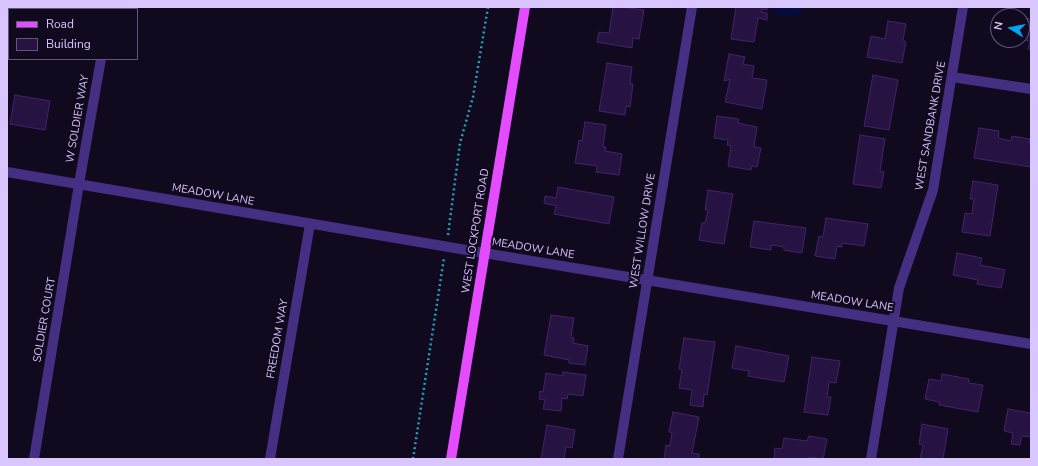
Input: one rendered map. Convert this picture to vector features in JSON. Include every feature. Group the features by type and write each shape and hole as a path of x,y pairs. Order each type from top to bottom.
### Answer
{"main road":[{"name":"WEST LOCKPORT ROAD","path":"451,459 525,7"}],"street":[{"name":"WEST WILLOW DRIVE","path":"618,459 692,7"},
{"name":"WEST SANDBANK DRIVE","path":"872,459 899,288 933,190 963,7"},
{"name":"W SOLDIER WAY","path":"79,184 101,60"},
{"path":"952,77 1031,89"},
{"name":"MEADOW LANE","path":"7,172 1031,344"},
{"name":"SOLDIER COURT","path":"34,459 79,184"},
{"name":"FREEDOM WAY","path":"270,459 310,224"}],"path":[{"path":"448,229 460,143 473,97 488,7"},
{"path":"413,459 444,263"}],"shaded area":[{"path":"775,7 802,8 800,14 795,16 775,14"}],"building":[{"path":"613,7 644,10 639,39 633,38 632,48 597,42 599,32 609,33"},
{"path":"736,7 767,7 767,10 762,9 761,12 767,13 767,20 758,18 754,42 731,39"},
{"path":"1030,19 1031,49 1028,49 1030,48"},
{"path":"888,21 906,24 903,40 906,42 902,63 867,57 871,36 885,39"},
{"path":"729,54 745,57 743,64 754,66 752,78 767,80 762,109 725,102 730,79 724,81"},
{"path":"607,63 632,67 630,84 633,84 630,107 626,106 625,115 599,111"},
{"path":"873,75 898,80 889,130 864,126"},
{"path":"15,95 50,101 45,130 10,124"},
{"path":"717,116 739,119 738,123 757,127 754,147 761,148 757,167 752,166 751,170 728,166 731,146 727,145 728,140 714,138"},
{"path":"585,122 606,125 603,147 606,147 605,151 622,154 619,175 596,172 597,166 575,163 579,140 582,141"},
{"path":"979,128 999,131 998,138 1011,141 1012,136 1030,139 1031,167 974,158"},
{"path":"860,135 885,139 880,171 884,172 881,188 853,184"},
{"path":"973,181 998,185 990,236 962,232 965,213 972,214 974,199 970,199"},
{"path":"558,187 614,197 609,224 554,214 556,206 544,203 545,196 556,198"},
{"path":"708,190 733,194 724,244 699,240 702,223 705,223 708,210 705,210"},
{"path":"826,218 868,224 864,246 842,243 842,247 837,246 835,259 815,256 819,236 823,237"},
{"path":"754,221 806,228 802,253 784,250 784,247 771,245 771,250 750,247"},
{"path":"957,253 982,258 980,265 1005,270 1001,288 977,284 978,280 953,275"},
{"path":"551,315 574,318 571,337 574,338 573,343 588,346 585,365 569,363 569,360 544,355"},
{"path":"684,338 715,342 707,395 704,394 703,407 690,405 692,390 679,388 682,370 679,369"},
{"path":"736,346 789,356 784,382 748,376 749,371 732,368"},
{"path":"812,357 840,361 836,383 829,382 827,397 831,397 828,415 804,412"},
{"path":"563,372 586,375 583,396 568,394 567,399 562,398 561,411 543,409 545,400 539,399 540,391 543,392 546,373 563,376"},
{"path":"942,374 969,379 969,383 983,385 978,412 939,405 939,402 925,399 929,379 941,381"},
{"path":"1008,409 1030,413 1031,410 1031,437 1022,436 1020,445 1011,444 1013,433 1004,431"},
{"path":"673,412 699,417 692,453 699,454 699,459 664,459 666,445 670,446 672,433 669,432"},
{"path":"922,424 948,429 943,459 920,459 923,445 919,444"},
{"path":"547,425 575,430 572,448 566,447 564,459 541,459"},
{"path":"809,436 827,439 823,459 809,457 809,459 774,459 775,448 782,449 784,438 807,441"}]}
